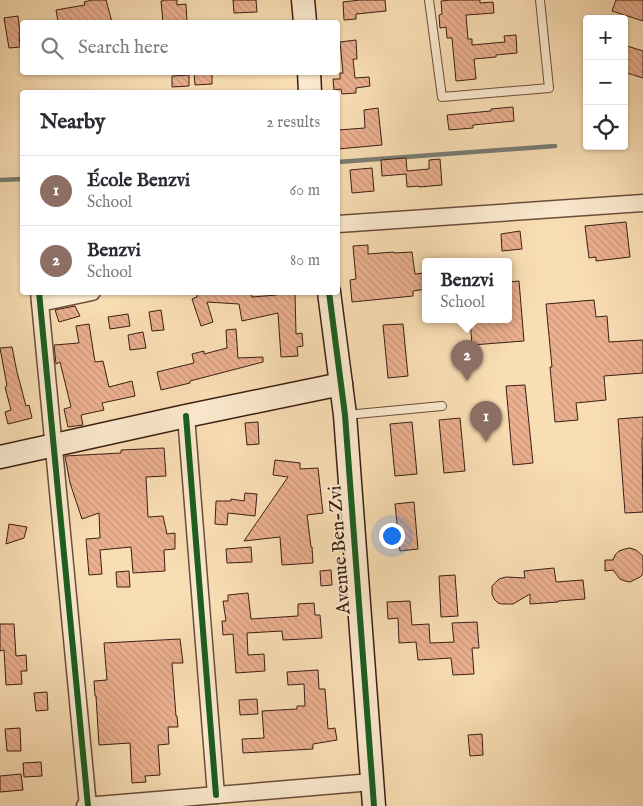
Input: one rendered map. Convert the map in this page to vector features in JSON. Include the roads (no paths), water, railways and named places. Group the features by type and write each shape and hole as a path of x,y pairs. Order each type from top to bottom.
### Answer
{"street":[{"path":"303,0 305,20"},
{"path":"308,75 310,90"},
{"path":"340,224 643,203"},
{"path":"66,295 39,298 86,806 144,804 216,795 372,782"},
{"name":"Avenue Ben-Zvi","path":"329,295 345,415 374,806"},
{"path":"0,457 341,384"},
{"path":"186,416 216,795"}],"lane":[{"path":"429,0 442,97 549,88 540,0"},
{"path":"345,415 442,406"}],"waterway":[{"path":"340,162 555,146"},
{"path":"0,180 20,179"}],"place":[{"name":"Benzvi","path":"467,381"},
{"name":"École Benzvi","path":"486,442"}]}
